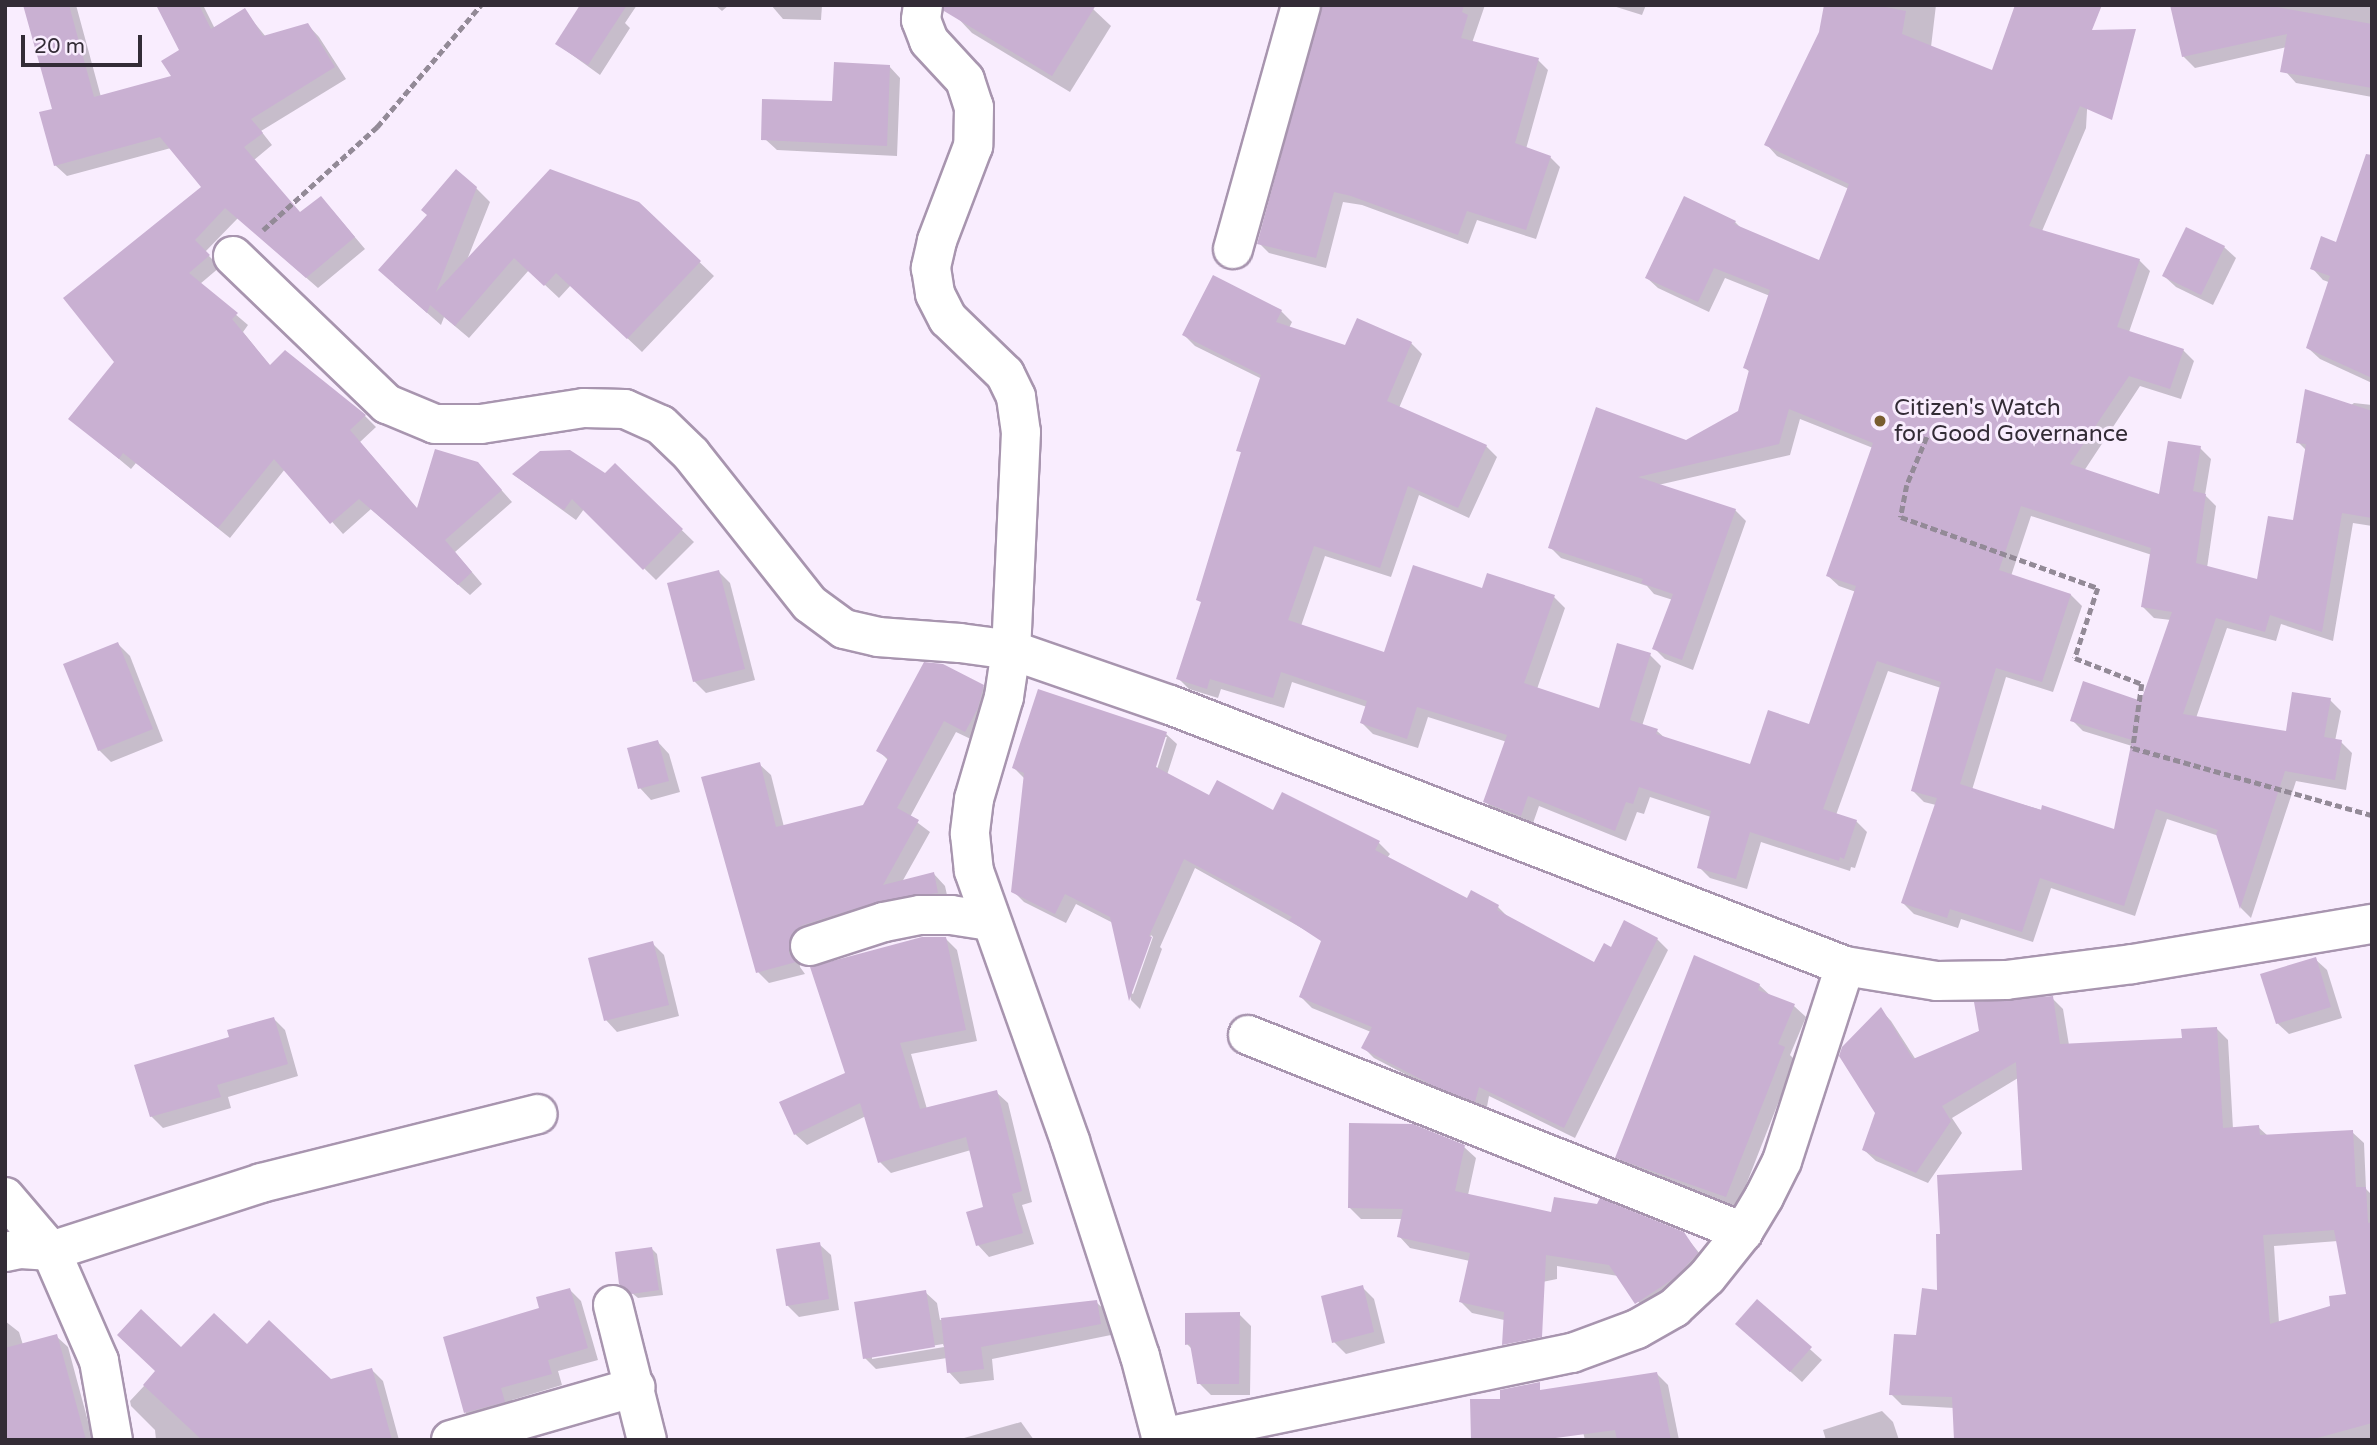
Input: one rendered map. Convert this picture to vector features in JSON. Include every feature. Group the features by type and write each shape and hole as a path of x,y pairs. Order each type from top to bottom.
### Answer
{"street":[{"path":"923,5 921,20 929,41 965,80 974,107 973,146 937,241 931,268 935,294 948,319 1005,374 1016,397 1021,432 1010,650 1004,697 974,799 970,834 974,871 1070,1141 1140,1356 1161,1439 1572,1353 1637,1329 1674,1308 1707,1277 1743,1232 1782,1161 1845,966"},
{"path":"1233,249 1301,5"},
{"path":"233,256 387,404 435,424 481,424 584,408 625,409 661,425 691,454 810,604 844,629 878,638 960,643 1010,650 1221,724 1845,966 1937,981 2006,980 2132,964 2372,924"},
{"path":"810,946 884,922 920,915 951,915 990,921"},
{"path":"1248,1035 1743,1232"},
{"path":"5,1252 21,1249 51,1251 285,1177 538,1114"},
{"path":"5,1197 51,1251 99,1361 113,1440"},
{"path":"613,1305 636,1387 647,1440"},
{"path":"451,1440 636,1387"}],"path":[{"path":"233,256 377,127 481,5"},
{"path":"1927,437 1907,485 1901,517 2098,588 2075,658 2142,684 2133,748 2372,815"}],"building":[{"path":"23,5 69,5 94,97 171,76 161,61 179,50 156,5 199,5 211,29 245,8 263,36 308,23 335,67 251,119 263,133 244,147 300,212 321,196 355,237 306,278 225,208 195,240 210,255 189,273 238,313 232,319 270,365 285,350 366,415 350,430 417,508 435,449 478,462 502,490 445,540 472,572 458,585 359,499 330,524 274,459 218,528 123,453 119,459 68,419 114,362 63,298 201,187 160,137 54,166 39,112 52,109"},
{"path":"580,5 627,5 588,65 555,44"},
{"path":"944,5 1096,5 1052,76 944,11"},
{"path":"1322,5 1464,5 1462,12 1468,15 1461,38 1539,58 1515,143 1551,156 1526,230 1467,211 1458,235 1334,192 1316,258 1257,244"},
{"path":"1824,5 1875,5 1906,11 1902,34 1992,70 2015,5 2102,5 2092,30 2136,29 2112,120 2080,106 2029,226 2140,259 2117,327 2184,349 2170,389 2129,376 2070,464 2159,494 2168,441 2201,446 2193,491 2206,494 2196,563 2257,579 2268,516 2293,520 2306,444 2296,443 2305,389 2372,411 2372,518 2342,513 2322,632 2270,615 2265,632 2216,618 2183,714 2286,731 2292,692 2331,698 2324,737 2342,740 2335,780 2285,771 2240,909 2216,834 2218,830 2156,809 2124,906 2040,878 2022,932 1950,909 1947,918 1901,903 1937,798 1911,791 1941,682 1877,661 1823,809 1857,820 1844,859 1840,857 1839,861 1750,832 1736,879 1697,868 1711,811 1639,787 1633,804 1626,802 1615,831 1528,796 1521,816 1483,802 1507,735 1417,707 1407,739 1360,723 1367,701 1281,672 1273,698 1210,679 1207,689 1176,679 1201,602 1196,600 1241,452 1236,451 1261,375 1182,335 1213,275 1282,310 1276,322 1345,345 1357,318 1412,342 1387,401 1487,445 1458,508 1408,486 1380,568 1314,546 1288,620 1384,652 1413,565 1482,588 1487,573 1555,595 1524,683 1599,708 1617,643 1651,653 1630,720 1658,729 1656,734 1750,764 1768,710 1809,724 1856,586 1826,576 1873,443 1789,409 1779,444 1638,477 1736,509 1682,660 1652,649 1673,594 1641,583 1643,579 1548,548 1596,407 1686,440 1738,411 1749,370 1743,368 1770,290 1714,268 1698,302 1645,278 1684,196 1736,221 1734,224 1819,260 1849,184 1764,145 1819,32","holes":["2021,506 2151,548 2141,607 2172,612 2141,701 2083,681 2070,721 2132,740 2114,829 2042,805 2041,810 1960,784 1996,668 2042,682 2071,594 1999,570"]},
{"path":"2170,5 2265,5 2372,24 2372,88 2280,72 2287,34 2182,57"},
{"path":"834,62 890,65 887,146 761,140 762,99 832,101"},
{"path":"2366,154 2372,155 2372,378 2306,348 2330,276 2310,269 2321,236 2336,242"},
{"path":"456,169 477,187 436,292 550,169 639,202 701,261 627,339 556,273 544,286 514,258 455,326 430,305 427,313 378,270 427,215 421,210"},
{"path":"2186,227 2225,246 2201,295 2162,276"},
{"path":"570,450 605,473 615,463 683,529 643,570 572,499 564,510 512,474 540,451"},
{"path":"719,570 745,669 693,682 667,583"},
{"path":"118,642 153,729 98,751 63,664"},
{"path":"924,662 943,664 984,685 978,708 965,732 944,721 897,808 919,820 883,885 934,872 938,893 880,901 803,925 793,932 789,942 789,953 796,962 756,973 701,777 760,762 776,827 863,805 888,758 876,751"},
{"path":"1038,689 1167,732 1156,767 1209,795 1217,780 1273,810 1282,792 1380,841 1375,850 1467,898 1471,890 1499,905 1497,910 1594,962 1604,943 1611,947 1624,920 1658,938 1564,1128 1479,1087 1475,1102 1434,1086 1361,1048 1372,1027 1299,997 1321,941 1289,920 1292,917 1184,859 1149,936 1152,937 1129,1001 1110,917 1065,894 1055,914 1011,892 1024,773 1012,768"},
{"path":"658,740 669,781 638,789 627,748"},
{"path":"922,937 946,937 966,1030 900,1043 920,1109 997,1090 1022,1191 1012,1194 1023,1233 976,1246 966,1212 983,1207 966,1137 878,1163 860,1103 794,1135 779,1102 845,1073 810,967"},
{"path":"653,941 669,1005 604,1021 588,958"},
{"path":"1694,955 1760,984 1758,990 1795,1004 1778,1044 1785,1047 1726,1197 1615,1158"},
{"path":"2316,957 2331,1007 2276,1024 2260,974"},
{"path":"2053,996 2060,1044 2182,1038 2181,1029 2217,1027 2223,1128 2259,1125 2260,1135 2353,1130 2356,1187 2366,1187 2368,1223 2372,1222 2372,1423 2310,1440 1954,1440 1952,1397 1889,1395 1894,1334 1916,1335 1922,1288 1937,1290 1936,1234 1940,1234 1937,1175 2022,1170 2016,1062 1942,1106 1951,1121 1916,1173 1862,1150 1875,1113 1839,1056 1842,1047 1881,1007 1913,1059 1979,1031 1974,1002","holes":["2334,1230 2346,1294 2329,1296 2330,1306 2270,1324 2263,1235"]},
{"path":"274,1017 288,1064 217,1085 221,1097 150,1117 134,1065 229,1037 227,1030"},
{"path":"1349,1123 1413,1124 1465,1145 1455,1191 1551,1212 1554,1197 1597,1204 1600,1198 1684,1232 1698,1253 1676,1277 1635,1304 1609,1265 1546,1255 1542,1337 1502,1345 1504,1312 1459,1302 1470,1253 1397,1237 1403,1209 1348,1208"},
{"path":"820,1242 829,1299 786,1306 776,1249"},
{"path":"652,1247 659,1290 631,1294 619,1284 615,1252"},
{"path":"1363,1285 1374,1332 1332,1343 1321,1296"},
{"path":"570,1288 588,1348 548,1360 552,1374 501,1388 505,1402 464,1413 443,1337 539,1308 536,1297"},
{"path":"926,1290 935,1347 863,1359 854,1302"},
{"path":"1757,1299 1812,1347 1790,1372 1735,1324"},
{"path":"1097,1300 1101,1324 981,1347 984,1369 947,1373 941,1318"},
{"path":"141,1309 181,1347 214,1313 247,1344 269,1320 331,1379 372,1368 392,1440 202,1440 143,1385 155,1371 117,1335"},
{"path":"1240,1312 1239,1384 1197,1384 1190,1344 1185,1345 1185,1313"},
{"path":"57,1334 86,1440 5,1440 5,1348"},
{"path":"1657,1372 1671,1440 1617,1440 1615,1430 1541,1440 1471,1440 1470,1399 1500,1399 1500,1390 1540,1382 1540,1390"}],"place":[{"name":"Citizen's Watch for Good Governance","path":"1880,421"}]}
